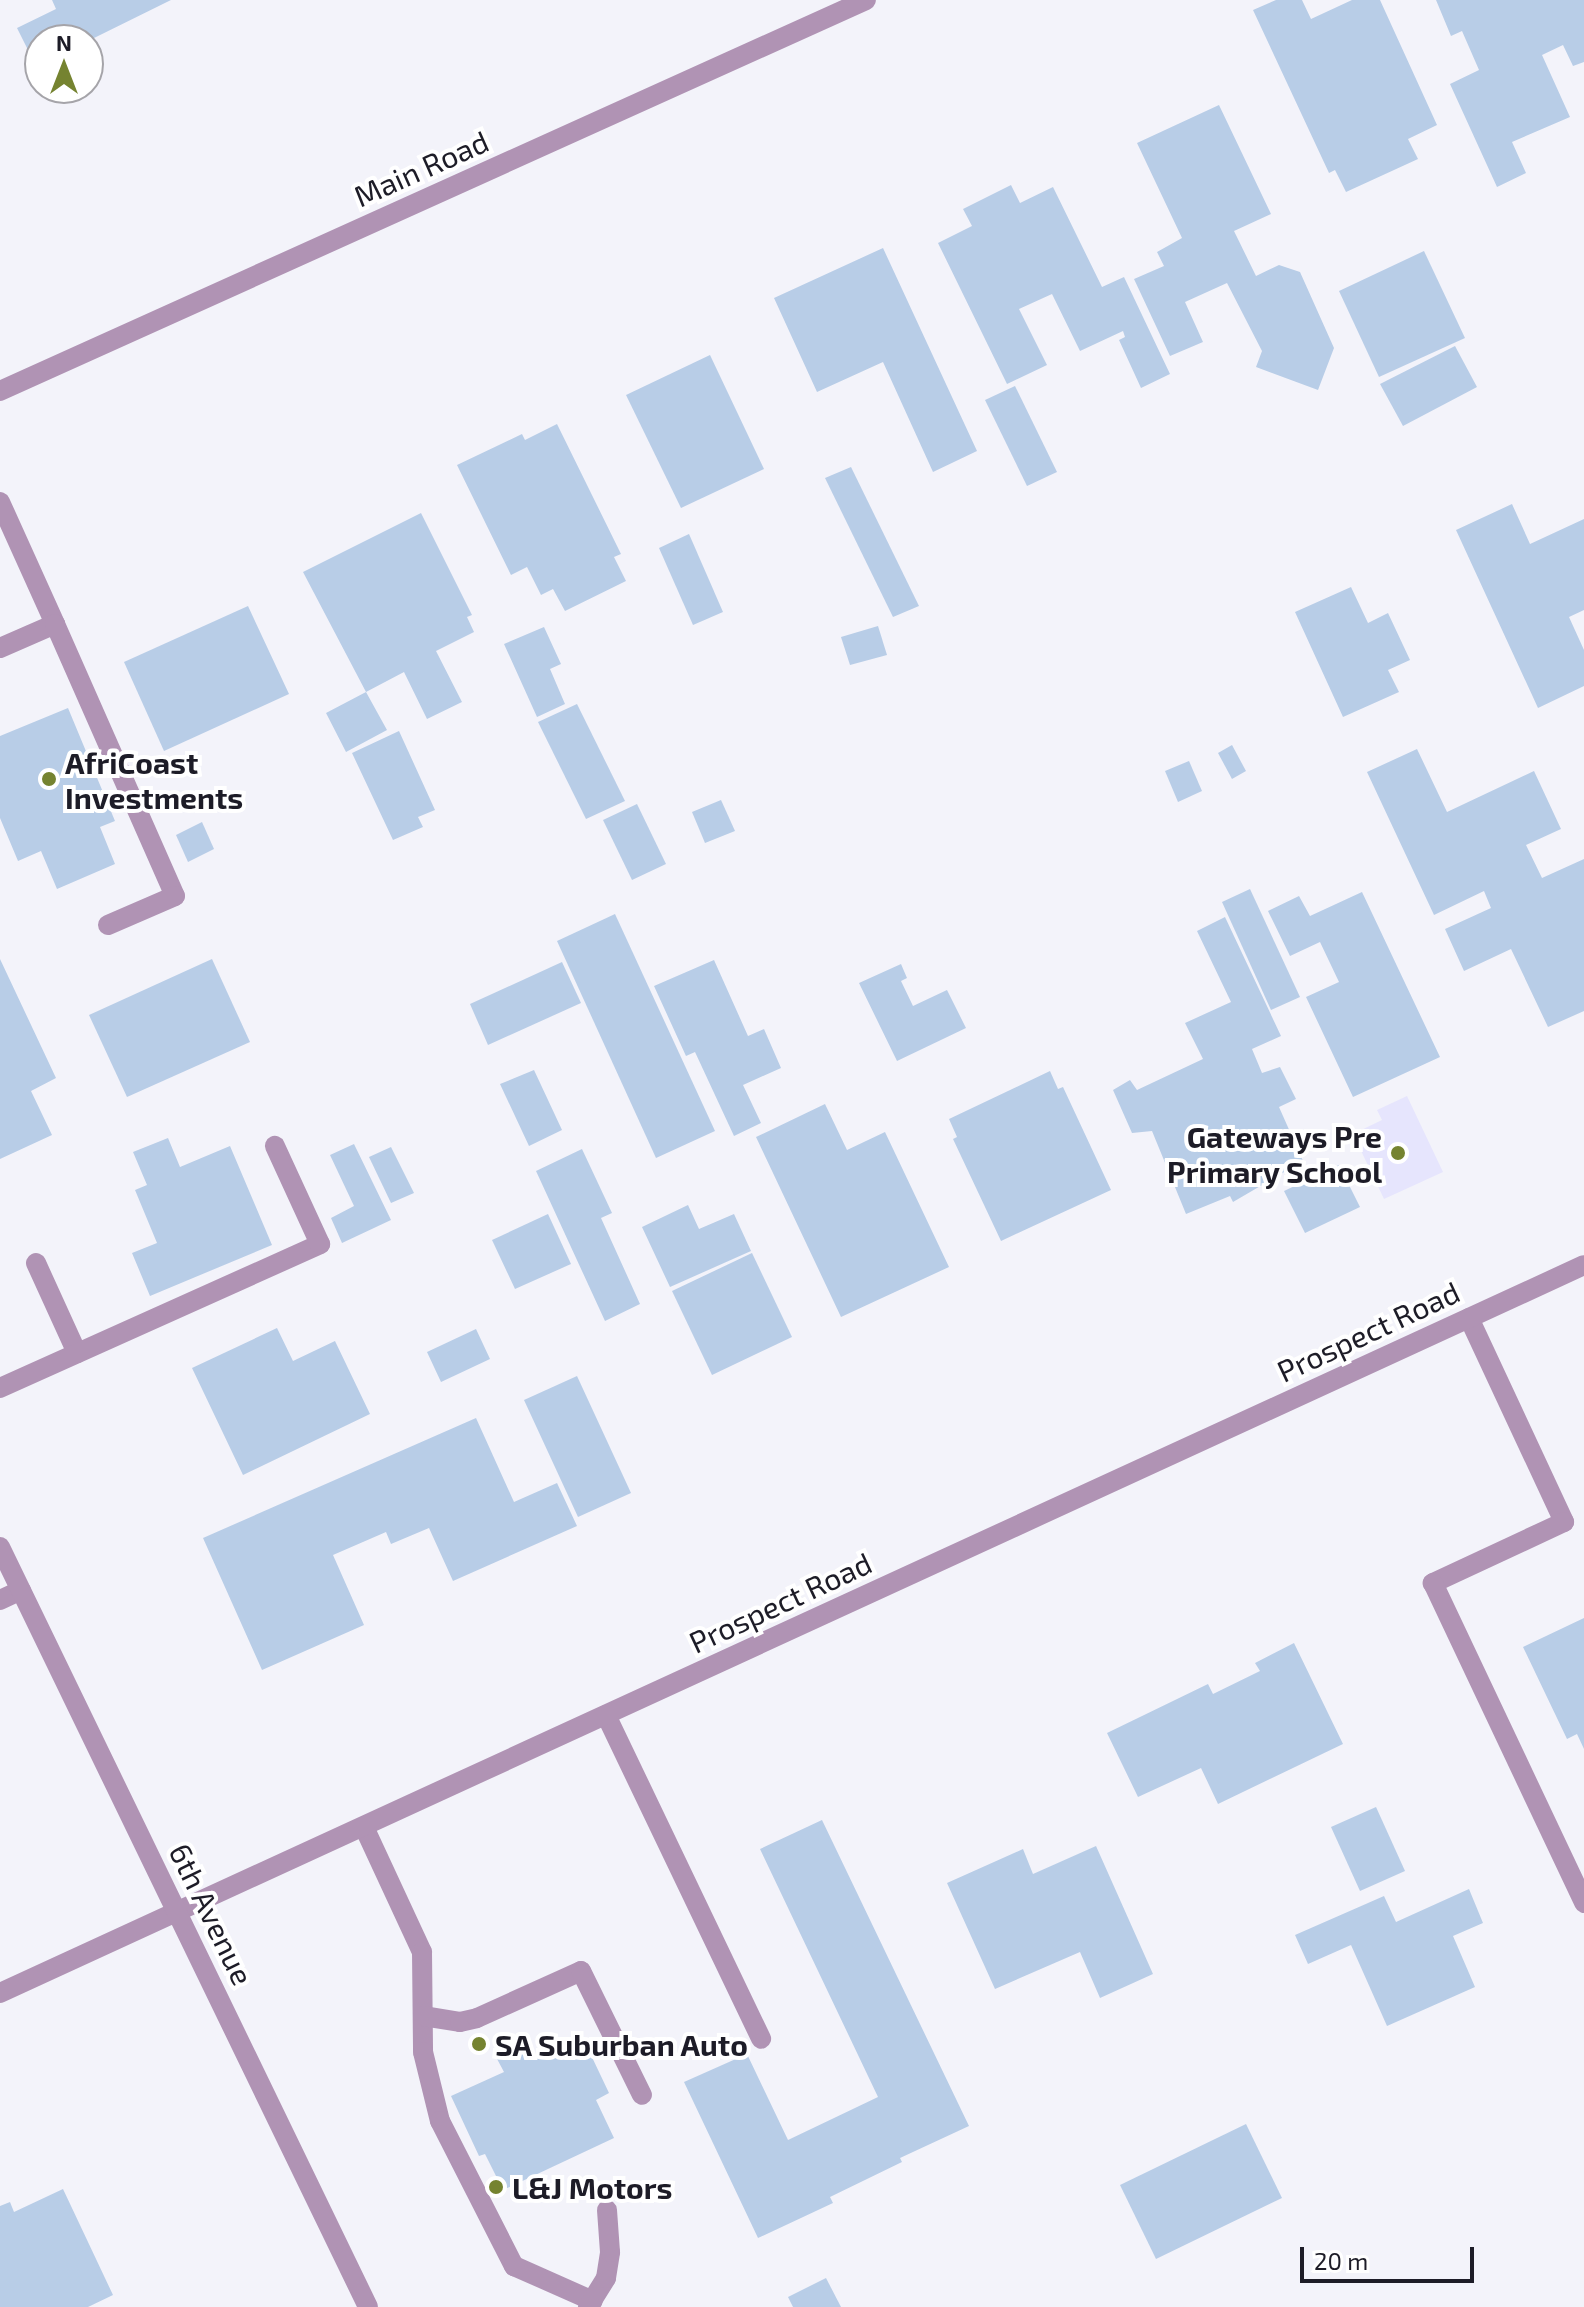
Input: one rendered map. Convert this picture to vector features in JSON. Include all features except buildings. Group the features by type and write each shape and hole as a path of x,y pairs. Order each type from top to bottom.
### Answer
{"street":[{"name":"Main Road","path":"0,391 866,0"},
{"path":"0,502 175,896 108,925"},
{"path":"0,648 55,624"},
{"path":"0,1388 320,1244 275,1146"},
{"path":"36,1263 77,1353"},
{"name":"Prospect Road","path":"0,1993 1584,1265"},
{"path":"1469,1318 1564,1522 1433,1583 1584,1903"},
{"name":"6th Avenue","path":"0,1547 368,2307"},
{"path":"0,1600 21,1590"},
{"path":"606,1715 761,2039"},
{"path":"364,1827 422,1952 429,2087 440,2121 514,2266 591,2304 610,2252 607,2210"},
{"path":"423,2016 460,2022 477,2018 581,1971 642,2095"}],"shaded area":[{"name":"Gateways Pre Primary School","path":"1407,1096 1443,1172 1384,1199 1353,1134 1382,1120 1377,1110"}],"place":[{"name":"AfriCoast Investments","path":"49,779"},
{"name":"Gateways Pre Primary School","path":"1398,1153"},
{"name":"SA Suburban Auto","path":"479,2044"},
{"name":"L&J Motors","path":"496,2187"}]}
